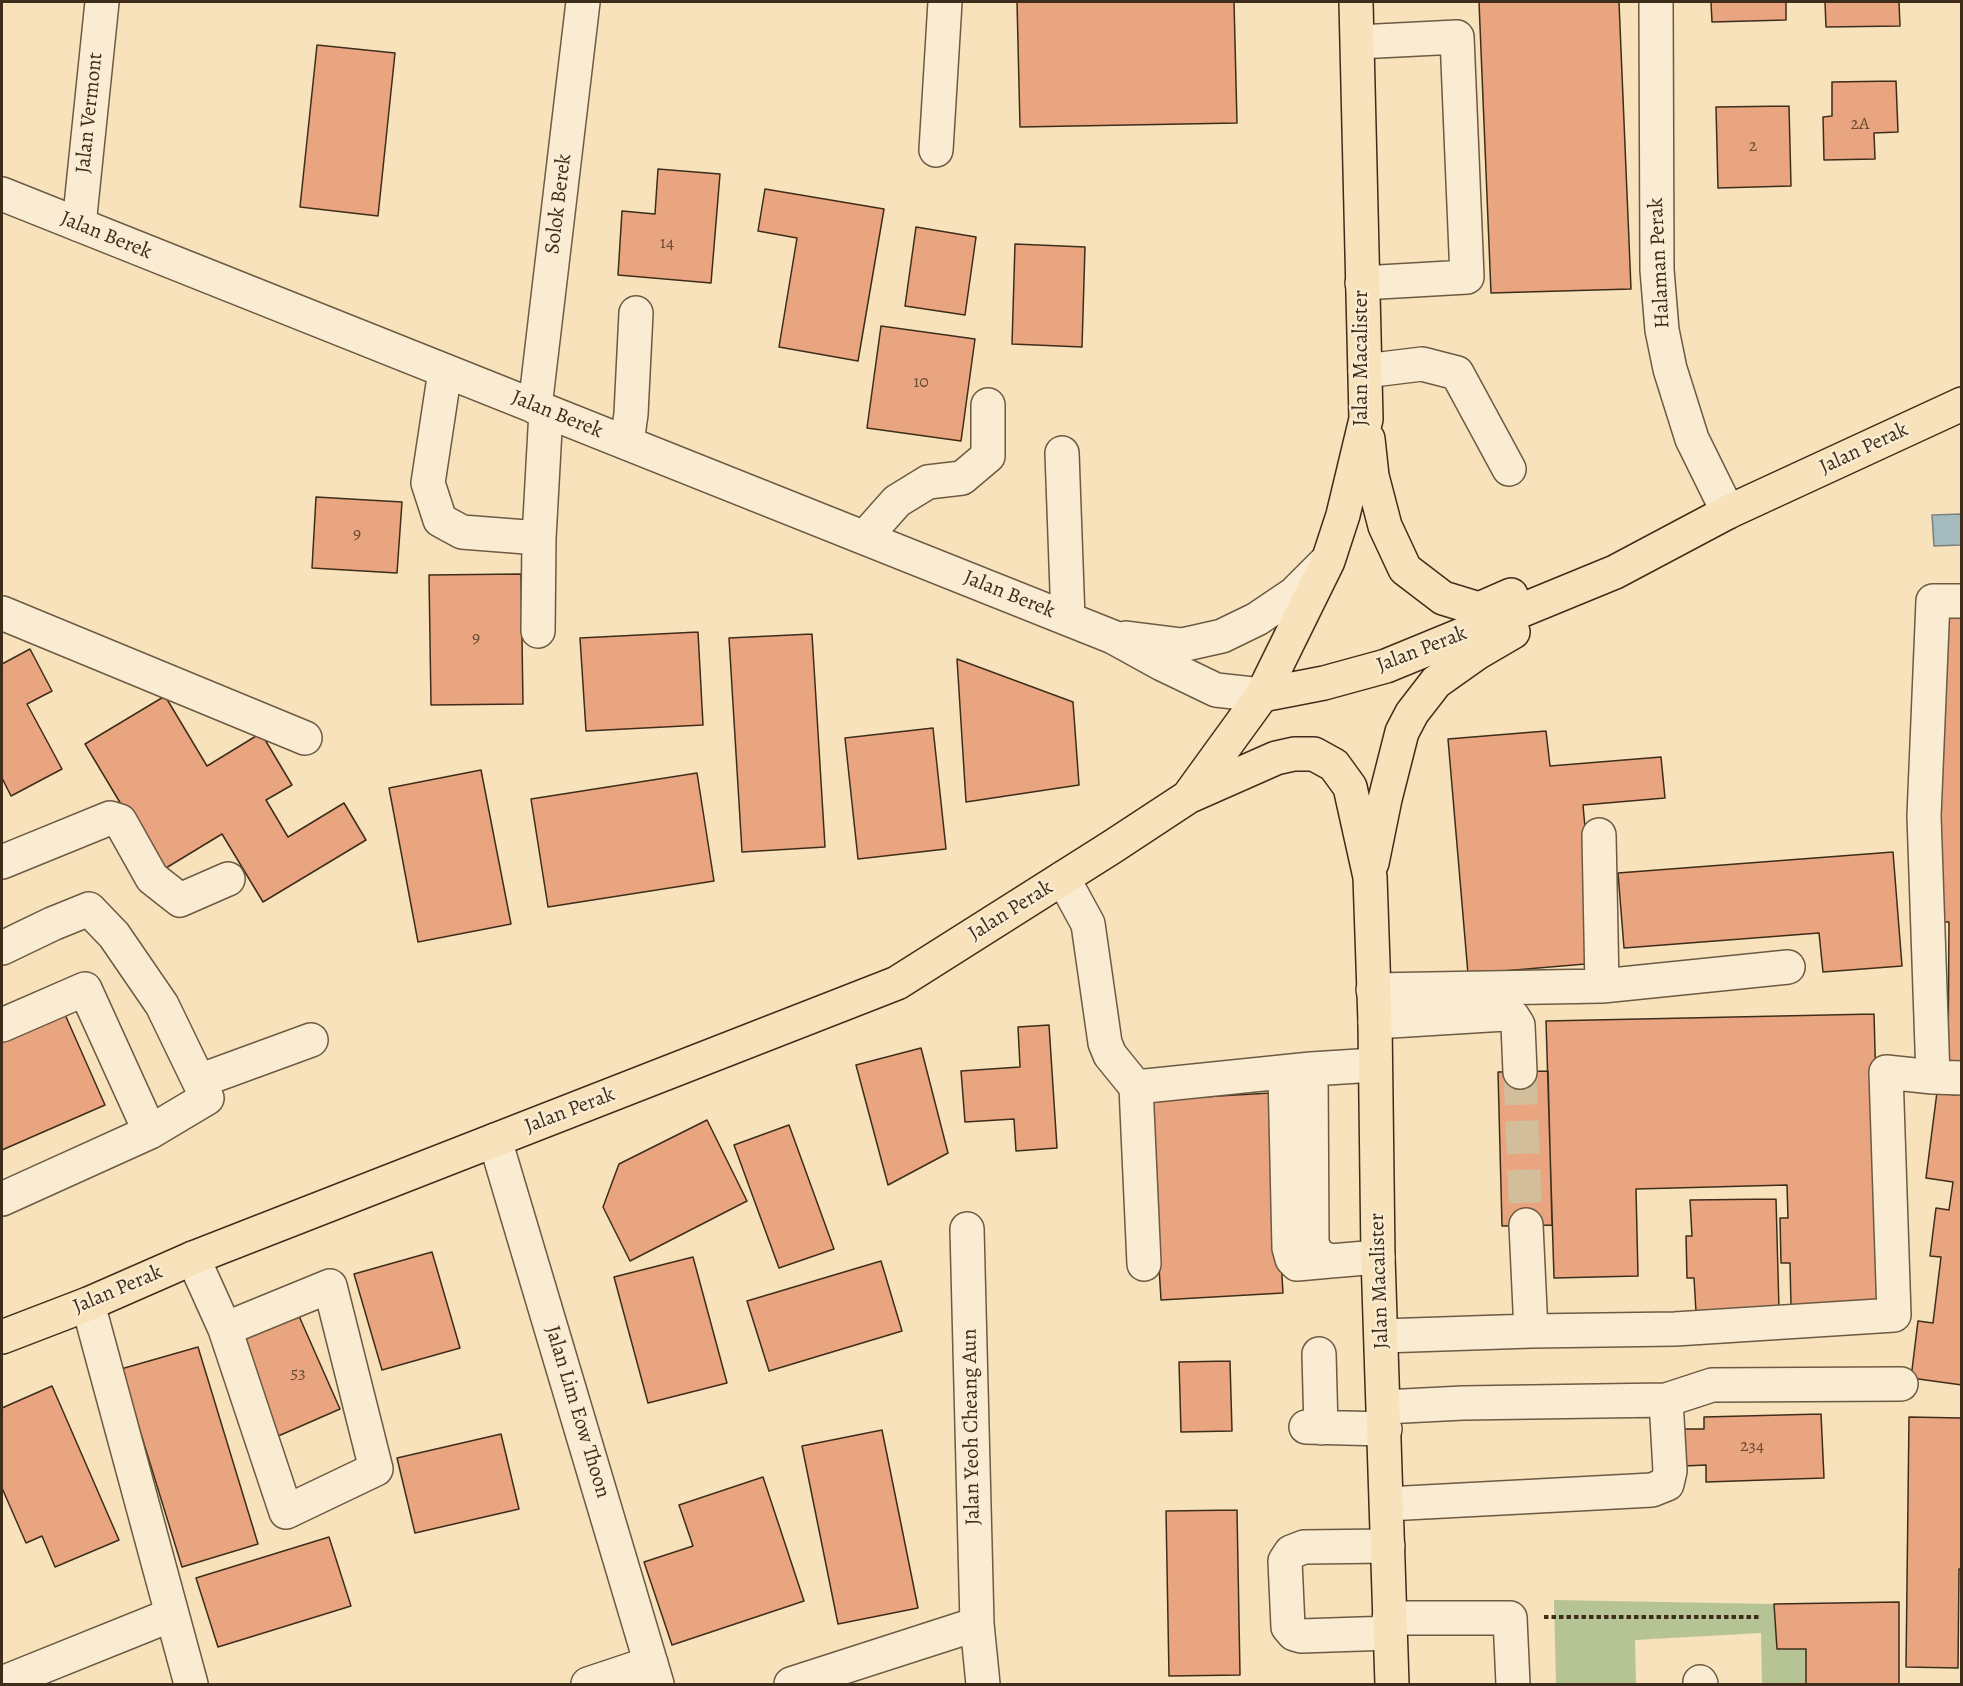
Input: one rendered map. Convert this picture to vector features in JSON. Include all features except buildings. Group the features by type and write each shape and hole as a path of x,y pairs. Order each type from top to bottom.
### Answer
{"main road":[{"name":"Jalan Macalister","path":"1263,695 1328,561 1343,516 1366,419 1356,2"},
{"name":"Jalan Perak","path":"2,1337 88,1304 193,1258 897,983 1188,796 1263,695 1324,684 1386,666 1615,572 1728,512 1962,404"},
{"path":"1366,419 1372,476 1385,526 1405,569 1443,598 1479,609 1694,515 1728,512"},
{"path":"1370,877 1395,758 1402,732 1412,713 1436,682 1477,653 1528,623 1565,592"},
{"path":"1188,796 1276,758 1294,754 1314,754 1334,765 1350,787 1370,877"},
{"name":"Jalan Macalister","path":"1370,877 1375,1022 1378,1257 1392,1684"}],"street":[{"name":"Jalan Vermont","path":"79,225 102,2"},
{"name":"Solok Berek","path":"538,631 541,409 583,2"},
{"path":"936,150 945,2"},
{"name":"Halaman Perak","path":"1656,2 1657,270 1662,330 1670,369 1692,439 1728,512"},
{"path":"1358,42 1457,37 1467,277 1362,283"},
{"name":"Jalan Berek","path":"2,194 1113,637 1216,690 1263,695"},
{"path":"627,443 631,414 636,313"},
{"path":"1365,370 1422,363 1457,372 1509,469"},
{"path":"445,371 428,483 440,520 462,531 539,538"},
{"path":"866,538 897,501 928,482 962,478 988,456 988,405"},
{"path":"1062,453 1068,619"},
{"name":"Jalan Berek","path":"1113,637 1182,645 1222,636 1257,619 1294,594 1328,561"},
{"path":"1382,1336 1675,1329 1894,1315 1886,1072 1947,1077 1924,816 1933,602 1962,602"},
{"path":"2,613 305,738"},
{"path":"2,862 110,818 120,821 152,878 180,900 228,879"},
{"path":"1599,835 1602,986"},
{"path":"1063,878 1088,924 1105,1043 1110,1055 1136,1087 1144,1264"},
{"path":"2,948 88,909 114,935 162,1005 207,1098 150,1132 2,1199"},
{"path":"1373,990 1602,986 1788,967"},
{"path":"2,1025 85,989 150,1132"},
{"path":"1375,1022 1505,1014 1513,1017 1518,1025 1520,1072"},
{"path":"199,1081 311,1040"},
{"path":"1136,1087 1374,1065"},
{"path":"1298,1071 1312,1243 1317,1255 1330,1261 1378,1257"},
{"name":"Jalan Lim Eow Thoon","path":"495,1140 654,1674"},
{"path":"1526,1226 1531,1331"},
{"name":"Jalan Yeoh Cheang Aun","path":"967,1229 977,1624 983,1684"},
{"path":"193,1258 225,1329 286,1512 376,1469 330,1286 225,1329"},
{"path":"88,1304 191,1684"},
{"path":"1319,1354 1314,1428 1463,1403 1666,1400 1712,1385 1901,1384"},
{"path":"1387,1504 1652,1490 1667,1484 1670,1472 1666,1400"},
{"path":"1388,1546 1304,1547 1291,1552 1285,1561 1288,1627 1294,1634 1301,1636 1390,1626 1510,1618 1514,1684"},
{"path":"2,1683 171,1615"},
{"path":"791,1684 977,1624"},
{"path":"588,1684 654,1674"}],"path":[{"path":"1510,1618 1759,1617"}],"green space":[{"path":"1554,1600 1774,1604 1777,1649 1806,1649 1806,1684 1762,1684 1761,1633 1635,1640 1636,1684 1556,1684"}],"shaded area":[{"path":"1961,514 1961,545 1934,546 1932,515"}],"tunnel":[{"path":"1520,1072 1526,1225"}]}
